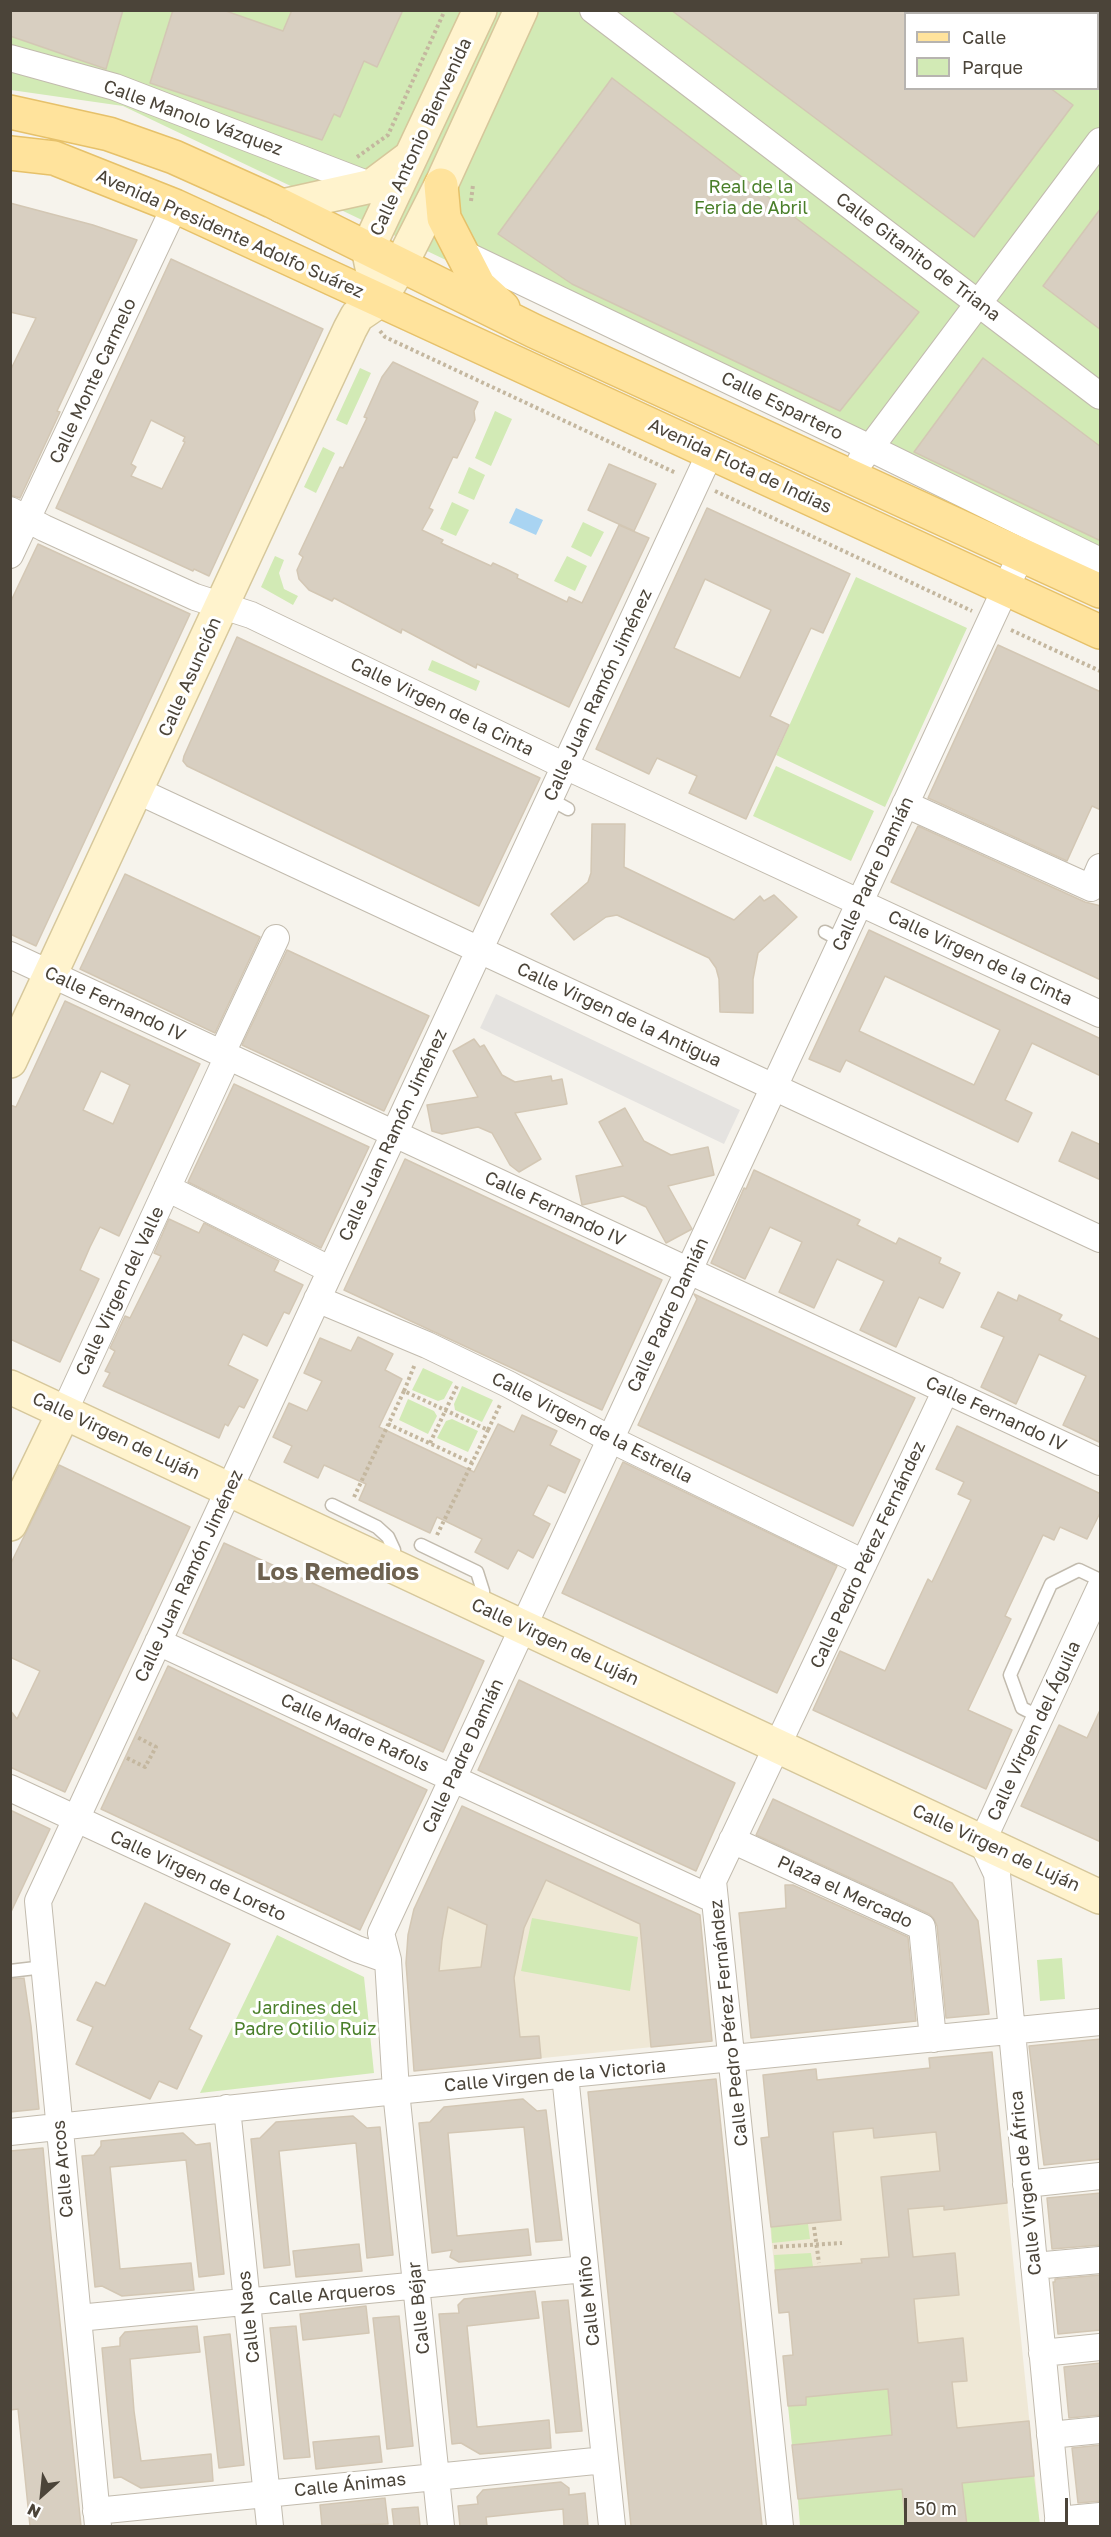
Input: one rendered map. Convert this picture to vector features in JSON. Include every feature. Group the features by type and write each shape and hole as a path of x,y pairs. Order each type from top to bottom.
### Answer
{"main road":[{"name":"Calle Antonio Bienvenida","path":"376,312 368,248 480,10"},
{"name":"Calle Antonio Bienvenida","path":"376,312 441,185 521,10"},
{"path":"10,112 109,134 174,157 401,264"},
{"name":"Avenida Presidente Adolfo Suárez","path":"10,153 54,158 175,206 376,312"},
{"path":"282,206 372,186 412,156"},
{"path":"441,185 444,218 479,286 520,323"},
{"name":"Avenida Flota de Indias","path":"401,264 520,323 1101,591"},
{"name":"Avenida Flota de Indias","path":"376,312 711,452 1101,632"},
{"name":"Calle Asunción","path":"10,1061 53,975 350,329 357,316 376,312"},
{"path":"828,506 849,476"},
{"name":"Calle Virgen de Luján","path":"10,1387 1101,1897"},
{"name":"Calle Virgen del Valle","path":"10,1524 64,1412"}],"street":[{"name":"Calle Gitanito de Triana","path":"604,14 1101,396"},
{"name":"Calle Manolo Vázquez","path":"10,58 115,87 372,186"},
{"path":"849,476 1101,141"},
{"name":"Calle Monte Carmelo","path":"10,555 19,515 175,206"},
{"name":"Calle Espartero","path":"462,253 1101,561"},
{"name":"Calle Juan Ramón Jiménez","path":"75,1819 479,950 559,804 565,766 711,452"},
{"name":"Calle Virgen de la Cinta","path":"19,515 195,597 251,615 565,766 1101,1014"},
{"name":"Calle Padre Damián","path":"396,2091 388,1960 381,1933 774,1087 833,937 860,902 1022,553"},
{"name":"Calle Virgen de la Antigua","path":"138,791 1101,1239"},
{"path":"905,804 1096,878"},
{"name":"Calle Virgen del Valle","path":"64,1412 167,1188 276,938"},
{"name":"Calle Fernando IV","path":"10,955 1101,1462"},
{"path":"167,1188 331,1270"},
{"name":"Calle Virgen de la Estrella","path":"317,1299 427,1345 508,1384 610,1439 864,1563"},
{"name":"Calle Pedro Pérez Fernández","path":"780,2526 713,1881 946,1390"},
{"name":"Calle Virgen del Águila","path":"982,1842 1101,1588"},
{"name":"Calle Madre Rafols","path":"158,1642 715,1900"},
{"name":"Calle Virgen de Loreto","path":"10,1788 357,1949 388,1960"},
{"name":"Calle Arcos","path":"75,1819 38,1901 97,2519"},
{"name":"Plaza el Mercado","path":"732,1840 922,1927 933,2039"},
{"name":"Calle Virgen de África","path":"982,1842 997,1874 1059,2523"},
{"name":"Calle Virgen de la Victoria","path":"10,2132 227,2108 1101,2022"},
{"name":"Calle Miño","path":"565,2075 612,2526"},
{"name":"Calle Béjar","path":"396,2091 441,2526"},
{"name":"Calle Naos","path":"227,2108 270,2526"},
{"path":"1026,2184 1101,2176"},
{"path":"1034,2266 1101,2260"},
{"name":"Calle Arqueros","path":"78,2318 585,2269"},
{"path":"1042,2353 1101,2347"},
{"path":"1050,2435 1101,2430"},
{"name":"Calle Ánimas","path":"97,2519 267,2494 605,2460"},
{"path":"1059,2523 1101,2516"}],"lane":[{"path":"332,1505 377,1527 388,1537 394,1550 394,1567"},
{"path":"421,1545 477,1572 483,1591 483,1609"},
{"path":"1040,1717 1022,1708 1010,1675 1052,1584 1079,1570 1101,1580"},
{"path":"10,1971 44,1967"}],"path":[{"path":"335,171 388,135 445,10"},
{"path":"376,312 385,337 683,477"},
{"path":"711,490 974,612"},
{"path":"1006,627 1101,671"},
{"path":"352,1500 416,1361"},
{"path":"430,1443 459,1381"},
{"path":"404,1391 488,1430"},
{"path":"434,1540 502,1401"},
{"path":"388,1424 472,1463"},
{"path":"814,2227 819,2263"},
{"path":"752,2248 842,2243"}],"shaded area":[{"path":"496,994 740,1110 724,1144 480,1028"},
{"path":"462,1806 700,1915 712,2041 414,2071 406,1963 408,1935 414,1909"},
{"path":"992,2052 1040,2526 801,2526 783,2356 844,2350 865,2305 779,2313 761,2138 769,2136 763,2075 816,2069 818,2080 929,2068 929,2058"}],"green space":[{"name":"Real de la Feria de Abril","path":"11,11 1100,11 1100,572 123,106 11,90"},
{"path":"360,368 371,373 347,425 336,420"},
{"path":"495,411 512,419 491,466 475,458"},
{"path":"323,447 335,453 316,493 304,487"},
{"path":"469,467 485,475 474,500 458,493"},
{"path":"452,502 469,510 456,536 440,529"},
{"path":"583,522 604,532 591,557 571,547"},
{"path":"275,556 284,560 279,573 284,589 298,596 293,605 261,587"},
{"path":"567,556 587,566 575,591 554,581"},
{"path":"856,577 967,628 885,807 776,755"},
{"path":"432,660 480,681 476,691 428,670"},
{"path":"776,766 874,811 851,861 753,816"},
{"path":"423,1368 453,1382 444,1399 438,1401 412,1390"},
{"path":"462,1386 493,1400 482,1422 455,1410 454,1404"},
{"path":"408,1399 434,1411 437,1416 428,1434 399,1420"},
{"path":"452,1419 478,1431 468,1452 437,1438 446,1421"},
{"path":"532,1918 638,1937 630,1991 521,1971"},
{"name":"Jardines del Padre Otilio Ruiz","path":"277,1935 364,1977 374,2073 200,2093"},
{"path":"1062,1958 1065,1999 1040,2001 1037,1960"},
{"path":"808,2224 810,2239 772,2243 771,2227"},
{"path":"811,2253 813,2267 775,2270 774,2255"},
{"path":"888,2389 892,2435 792,2445 788,2406 806,2405 806,2397"},
{"path":"1034,2476 1040,2526 967,2526 962,2483"},
{"path":"902,2489 906,2526 800,2526 798,2499"}],"water":[{"path":"516,508 543,520 536,535 509,523"}],"building":[{"path":"10,10 123,10 106,69 10,36"},
{"path":"173,10 223,10 283,31 292,10 403,10 377,67 364,61 340,117 334,114 322,140 150,83"},
{"path":"671,10 906,10 904,12 904,90 1053,90 1073,105 974,237"},
{"path":"612,78 919,312 840,411 572,284 498,234"},
{"path":"10,203 93,225 137,240 57,411 60,412 20,498 10,495 10,371 36,318 10,312"},
{"path":"1101,208 1101,330 1043,286"},
{"path":"171,259 323,329 209,576 194,569 193,571 56,508","holes":["151,420 185,437 183,441 185,442 162,489 131,476 136,467 131,464"]},
{"path":"983,358 1101,447 1101,541 914,452"},
{"path":"393,362 478,402 474,411 475,420 457,458 453,457 429,508 433,510 422,530 443,540 441,543 491,566 493,563 506,569 518,575 517,578 567,602 569,597 582,603 619,525 649,538 569,707 477,664 476,668 402,629 401,633 334,598 332,601 309,590 299,579 297,570 303,557 299,554 340,467 343,468 367,418 364,417 382,377"},
{"path":"609,464 656,484 634,531 588,510"},
{"path":"707,508 850,574 823,633 811,628 770,716 789,725 746,819 689,793 697,776 657,758 649,774 596,749","holes":["705,579 771,610 740,678 674,648"]},
{"path":"38,544 190,614 36,946 10,934 10,603"},
{"path":"237,637 540,778 479,906 187,766 183,761 184,756"},
{"path":"998,645 1101,692 1101,810 1092,806 1067,861 928,798"},
{"path":"592,824 625,824 624,867 734,920 760,896 764,901 774,895 797,917 758,953 753,979 753,1013 720,1012 719,979 716,968 709,958 617,915 606,917 574,940 551,914 588,882 591,873"},
{"path":"918,826 1085,902 1101,906 1101,980 891,882"},
{"path":"125,874 260,937 215,1033 80,969"},
{"path":"869,930 1101,1039 1101,1076 1032,1043 1005,1100 1032,1113 1018,1142 846,1060 840,1072 809,1059","holes":["885,976 1000,1030 974,1085 859,1031"]},
{"path":"287,950 429,1016 384,1111 242,1045"},
{"path":"65,1001 200,1064 119,1236 100,1227 90,1247 80,1270 99,1279 60,1362 10,1339 10,1105 16,1107","holes":["101,1071 130,1085 113,1124 83,1110"]},
{"path":"474,1039 480,1047 484,1045 502,1075 515,1082 551,1076 552,1081 562,1079 567,1104 515,1113 541,1159 519,1172 510,1165 492,1133 478,1127 442,1134 432,1131 427,1105 478,1097 453,1051"},
{"path":"234,1084 369,1147 321,1248 188,1182"},
{"path":"625,1108 644,1141 671,1155 708,1147 714,1175 668,1186 692,1229 666,1243 646,1207 623,1196 582,1205 576,1176 623,1166 599,1122"},
{"path":"1072,1132 1101,1145 1101,1180 1059,1161"},
{"path":"405,1159 662,1280 602,1410 344,1290"},
{"path":"754,1170 860,1220 857,1225 896,1244 899,1238 941,1258 939,1263 960,1273 943,1308 919,1297 896,1347 860,1330 884,1281 837,1259 814,1308 779,1292 802,1242 770,1227 745,1279 711,1263"},
{"path":"169,1219 199,1233 204,1223 279,1261 274,1271 303,1285 289,1314 284,1312 267,1346 243,1334 228,1365 258,1380 244,1408 239,1406 228,1426 225,1424 219,1438 103,1386 110,1373 105,1371 115,1351 110,1348 125,1316 130,1318 161,1256 154,1253"},
{"path":"998,1292 1017,1301 1019,1295 1062,1315 1059,1320 1101,1340 1101,1443 1063,1425 1086,1376 1039,1354 1016,1404 981,1387 1004,1337 981,1327"},
{"path":"694,1294 915,1398 853,1526 638,1425 697,1299"},
{"path":"358,1337 393,1354 385,1370 402,1379 379,1427 474,1472 498,1424 514,1432 522,1415 557,1431 550,1445 580,1460 565,1493 548,1485 533,1515 550,1524 533,1558 518,1550 508,1569 475,1552 482,1539 437,1517 430,1533 359,1500 366,1484 324,1465 318,1478 284,1462 292,1446 273,1437 289,1403 307,1411 322,1381 304,1373 320,1338 351,1351"},
{"path":"957,1426 1101,1494 1101,1511 1087,1539 1060,1527 1054,1540 1043,1535 1005,1616 1011,1619 968,1710 1012,1730 986,1789 813,1710 840,1651 885,1671 928,1579 932,1582 971,1500 958,1494 964,1482 936,1469"},
{"path":"623,1462 837,1566 777,1693 562,1593"},
{"path":"59,1465 190,1527 65,1792 10,1767 10,1710 17,1719 40,1671 10,1657 10,1565"},
{"path":"224,1543 484,1661 443,1752 183,1633"},
{"path":"168,1666 427,1790 360,1930 101,1809"},
{"path":"519,1680 735,1783 696,1871 478,1770"},
{"path":"1101,1708 1101,1842 1021,1806 1059,1725 1087,1738"},
{"path":"773,1799 952,1883 978,1921 989,2014 946,2018 937,1926 929,1914 756,1835"},
{"path":"462,1806 700,1915 712,2041 651,2047 640,1924 546,1880 524,1928 514,1978 520,2037 539,2036 541,2058 414,2071 406,1963 408,1935 414,1909","holes":["448,1907 487,1925 481,1967 439,1971"]},
{"path":"10,1810 50,1829 10,1914"},
{"path":"785,1885 793,1885 908,1937 916,2021 751,2038 739,1913 786,1908"},
{"path":"145,1903 230,1944 189,2029 202,2036 177,2089 159,2081 150,2099 76,2064 93,2027 77,2020 96,1982 105,1986"},
{"path":"24,1978 39,2109 10,2112 10,1979"},
{"path":"1101,2039 1101,2159 1044,2165 1029,2046"},
{"path":"992,2052 1007,2203 944,2210 944,2206 908,2209 913,2257 955,2253 959,2295 914,2299 918,2343 963,2338 967,2381 952,2382 957,2428 1029,2421 1034,2476 962,2483 967,2526 906,2526 902,2489 798,2499 792,2445 892,2435 888,2389 806,2397 806,2405 788,2406 783,2356 793,2355 789,2312 779,2313 775,2270 862,2263 861,2259 889,2257 881,2177 940,2171 936,2132 874,2138 873,2128 833,2132 841,2220 771,2227 761,2138 769,2137 763,2075 816,2069 817,2080 930,2068 929,2058"},
{"path":"716,2079 762,2526 631,2526 588,2092"},
{"path":"523,2099 537,2111 546,2110 562,2240 536,2242 524,2127 448,2133 457,2236 528,2229 531,2255 459,2262 450,2257 452,2250 432,2253 419,2123 430,2122 444,2107"},
{"path":"353,2116 367,2128 380,2127 393,2255 367,2258 356,2143 279,2151 290,2265 264,2268 251,2139 260,2138 276,2122"},
{"path":"183,2133 196,2145 210,2143 224,2274 199,2277 186,2160 110,2167 120,2269 191,2263 194,2290 122,2296 102,2286 95,2287 82,2156 94,2155 101,2146 101,2141"},
{"path":"43,2148 81,2526 30,2526 18,2409 10,2410 10,2151"},
{"path":"1101,2193 1101,2245 1052,2249 1047,2198"},
{"path":"359,2244 362,2271 296,2277 293,2251"},
{"path":"1101,2275 1101,2330 1058,2334 1053,2282 1055,2279"},
{"path":"535,2291 539,2318 467,2326 477,2427 549,2420 551,2448 480,2454 461,2443 452,2444 439,2314 459,2313 458,2305 464,2299"},
{"path":"568,2300 582,2431 556,2433 542,2302"},
{"path":"366,2306 369,2333 303,2340 300,2314"},
{"path":"399,2316 413,2446 387,2449 373,2318"},
{"path":"197,2326 200,2352 130,2359 134,2411 141,2461 211,2454 213,2481 141,2488 121,2477 114,2478 102,2348 120,2346 120,2338 125,2332"},
{"path":"296,2326 310,2457 284,2459 270,2328"},
{"path":"230,2334 244,2465 219,2468 204,2337"},
{"path":"1101,2363 1101,2415 1069,2418 1064,2367"},
{"path":"379,2436 382,2462 316,2469 313,2442"},
{"path":"1101,2445 1101,2501 1078,2503 1072,2448"},
{"path":"561,2482 569,2488 569,2495 585,2493 588,2526 564,2526 563,2509 486,2517 487,2526 460,2526 458,2506 478,2504 477,2497 483,2490"},
{"path":"385,2498 388,2524 322,2526 320,2505"},
{"path":"418,2507 420,2526 394,2526 392,2509"}],"district":[{"name":"Los Remedios","path":"338,1572"}]}
